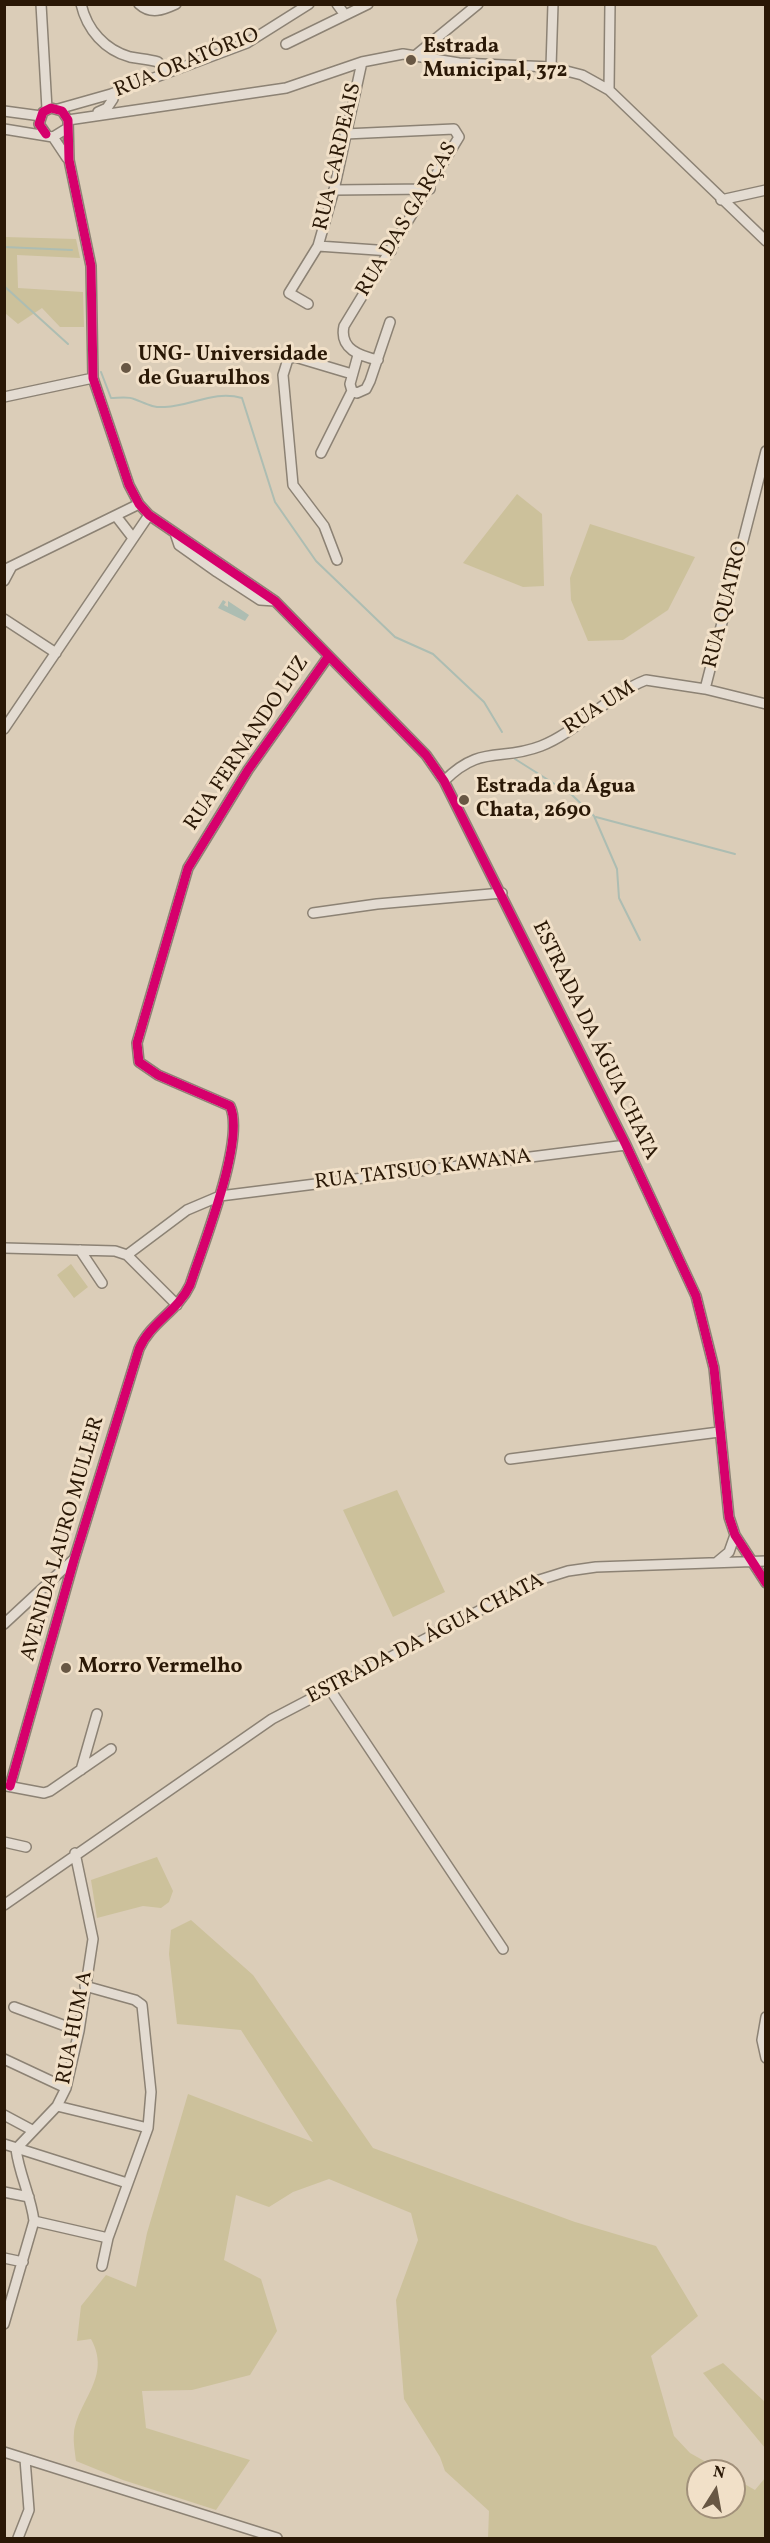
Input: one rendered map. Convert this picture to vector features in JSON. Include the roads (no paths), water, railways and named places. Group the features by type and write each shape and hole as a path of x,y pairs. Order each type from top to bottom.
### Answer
{"street":[{"path":"41,4 50,111"},
{"path":"81,4 88,24 105,45 127,56 158,62 165,72"},
{"path":"139,4 147,11 155,11 176,4"},
{"name":"RUA ORATÓRIO","path":"50,111 112,97 165,72 260,37 309,4"},
{"path":"337,4 345,15"},
{"path":"286,44 368,4"},
{"path":"416,55 478,4"},
{"path":"551,67 552,4"},
{"path":"609,90 610,4"},
{"path":"84,117 286,88 385,55 416,55 459,63 551,67 582,75 609,90 765,241"},
{"name":"RUA CARDEAIS","path":"308,304 289,293 318,246 334,190 362,62"},
{"path":"4,129 49,135 105,109 112,97 129,110"},
{"path":"4,111 65,113 67,125"},
{"name":"ESTRADA DA ÁGUA CHATA","path":"50,111 39,124 69,160"},
{"path":"16,131 18,113"},
{"name":"ESTRADA DA ÁGUA CHATA","path":"4,1905 240,1739 329,1688 536,1581 568,1571 596,1567 751,1562 735,1535 724,1490 714,1368 696,1296 626,1145 444,781 426,755 275,601 148,515 129,485 93,378 91,266 69,160 67,125"},
{"name":"RUA DAS GARÇAS","path":"345,134 454,129 459,137 430,189 344,326 342,334 345,343 358,355"},
{"path":"334,190 430,189"},
{"path":"721,200 765,189"},
{"path":"318,246 391,251"},
{"path":"352,391 357,393 366,388 390,322"},
{"path":"321,453 352,391 350,388 352,374 358,355 378,360"},
{"path":"337,560 324,526 293,485 283,375 288,359 295,357 352,374"},
{"path":"4,397 93,378"},
{"name":"RUA QUATRO","path":"705,689 765,450"},
{"path":"4,581 8,568 139,504"},
{"path":"4,729 148,515"},
{"path":"116,516 133,538"},
{"path":"4,620 56,653"},
{"name":"RUA FERNANDO LUZ","path":"220,1196 235,1124 230,1106 148,1070 139,1062 137,1043 188,868 248,770 328,657"},
{"name":"RUA UM","path":"444,781 456,769 474,758 529,749 550,742 646,680 705,689 765,704"},
{"path":"313,913 377,904 501,893"},
{"name":"RUA TATSUO KAWANA","path":"127,1255 187,1210 220,1196 626,1145"},
{"path":"4,1248 115,1251 127,1255 177,1305 190,1285 220,1196"},
{"path":"80,1250 102,1283"},
{"name":"AVENIDA LAURO MULLER","path":"8,1786 74,1560 144,1336 177,1305"},
{"path":"510,1459 719,1432"},
{"path":"715,1563 729,1552 735,1535"},
{"path":"4,1624 74,1560"},
{"path":"765,1561 751,1562 765,1583"},
{"path":"329,1688 503,1949"},
{"path":"81,1770 97,1714"},
{"path":"8,1786 44,1793 111,1749"},
{"path":"4,1842 26,1847"},
{"name":"RUA HUM A","path":"16,2149 57,2106 66,2088 79,2031 93,1939 75,1853"},
{"path":"85,1986 135,2000 142,2005 151,2092 148,2127 108,2238 102,2266"},
{"path":"14,2007 79,2031"},
{"path":"765,2017 762,2040 765,2058"},
{"path":"4,2059 66,2088"},
{"path":"57,2106 148,2127"},
{"path":"4,2115 32,2130"},
{"path":"4,2144 127,2182"},
{"path":"4,2324 34,2221 29,2197 18,2167 16,2149"},
{"path":"4,2192 29,2197"},
{"path":"34,2221 108,2238"},
{"path":"4,2258 23,2262"},
{"path":"4,2452 254,2535 277,2538"},
{"path":"18,2538 29,2510 26,2458"}],"waterway":[{"path":"4,247 72,250"},
{"path":"4,286 68,344"},
{"path":"101,372 111,398 132,398 156,407 175,406 212,397 242,398 275,502 316,561 395,637 433,654 484,702 502,732"},
{"path":"515,759 572,795 594,816 617,869 619,898 640,940"},
{"path":"596,817 735,854"}],"place":[{"name":"Estrada Municipal, 372","path":"411,60"},
{"name":"UNG- Universidade de Guarulhos","path":"126,368"},
{"name":"Estrada da Água Chata, 2690","path":"464,800"},
{"name":"Morro Vermelho","path":"66,1668"}]}
